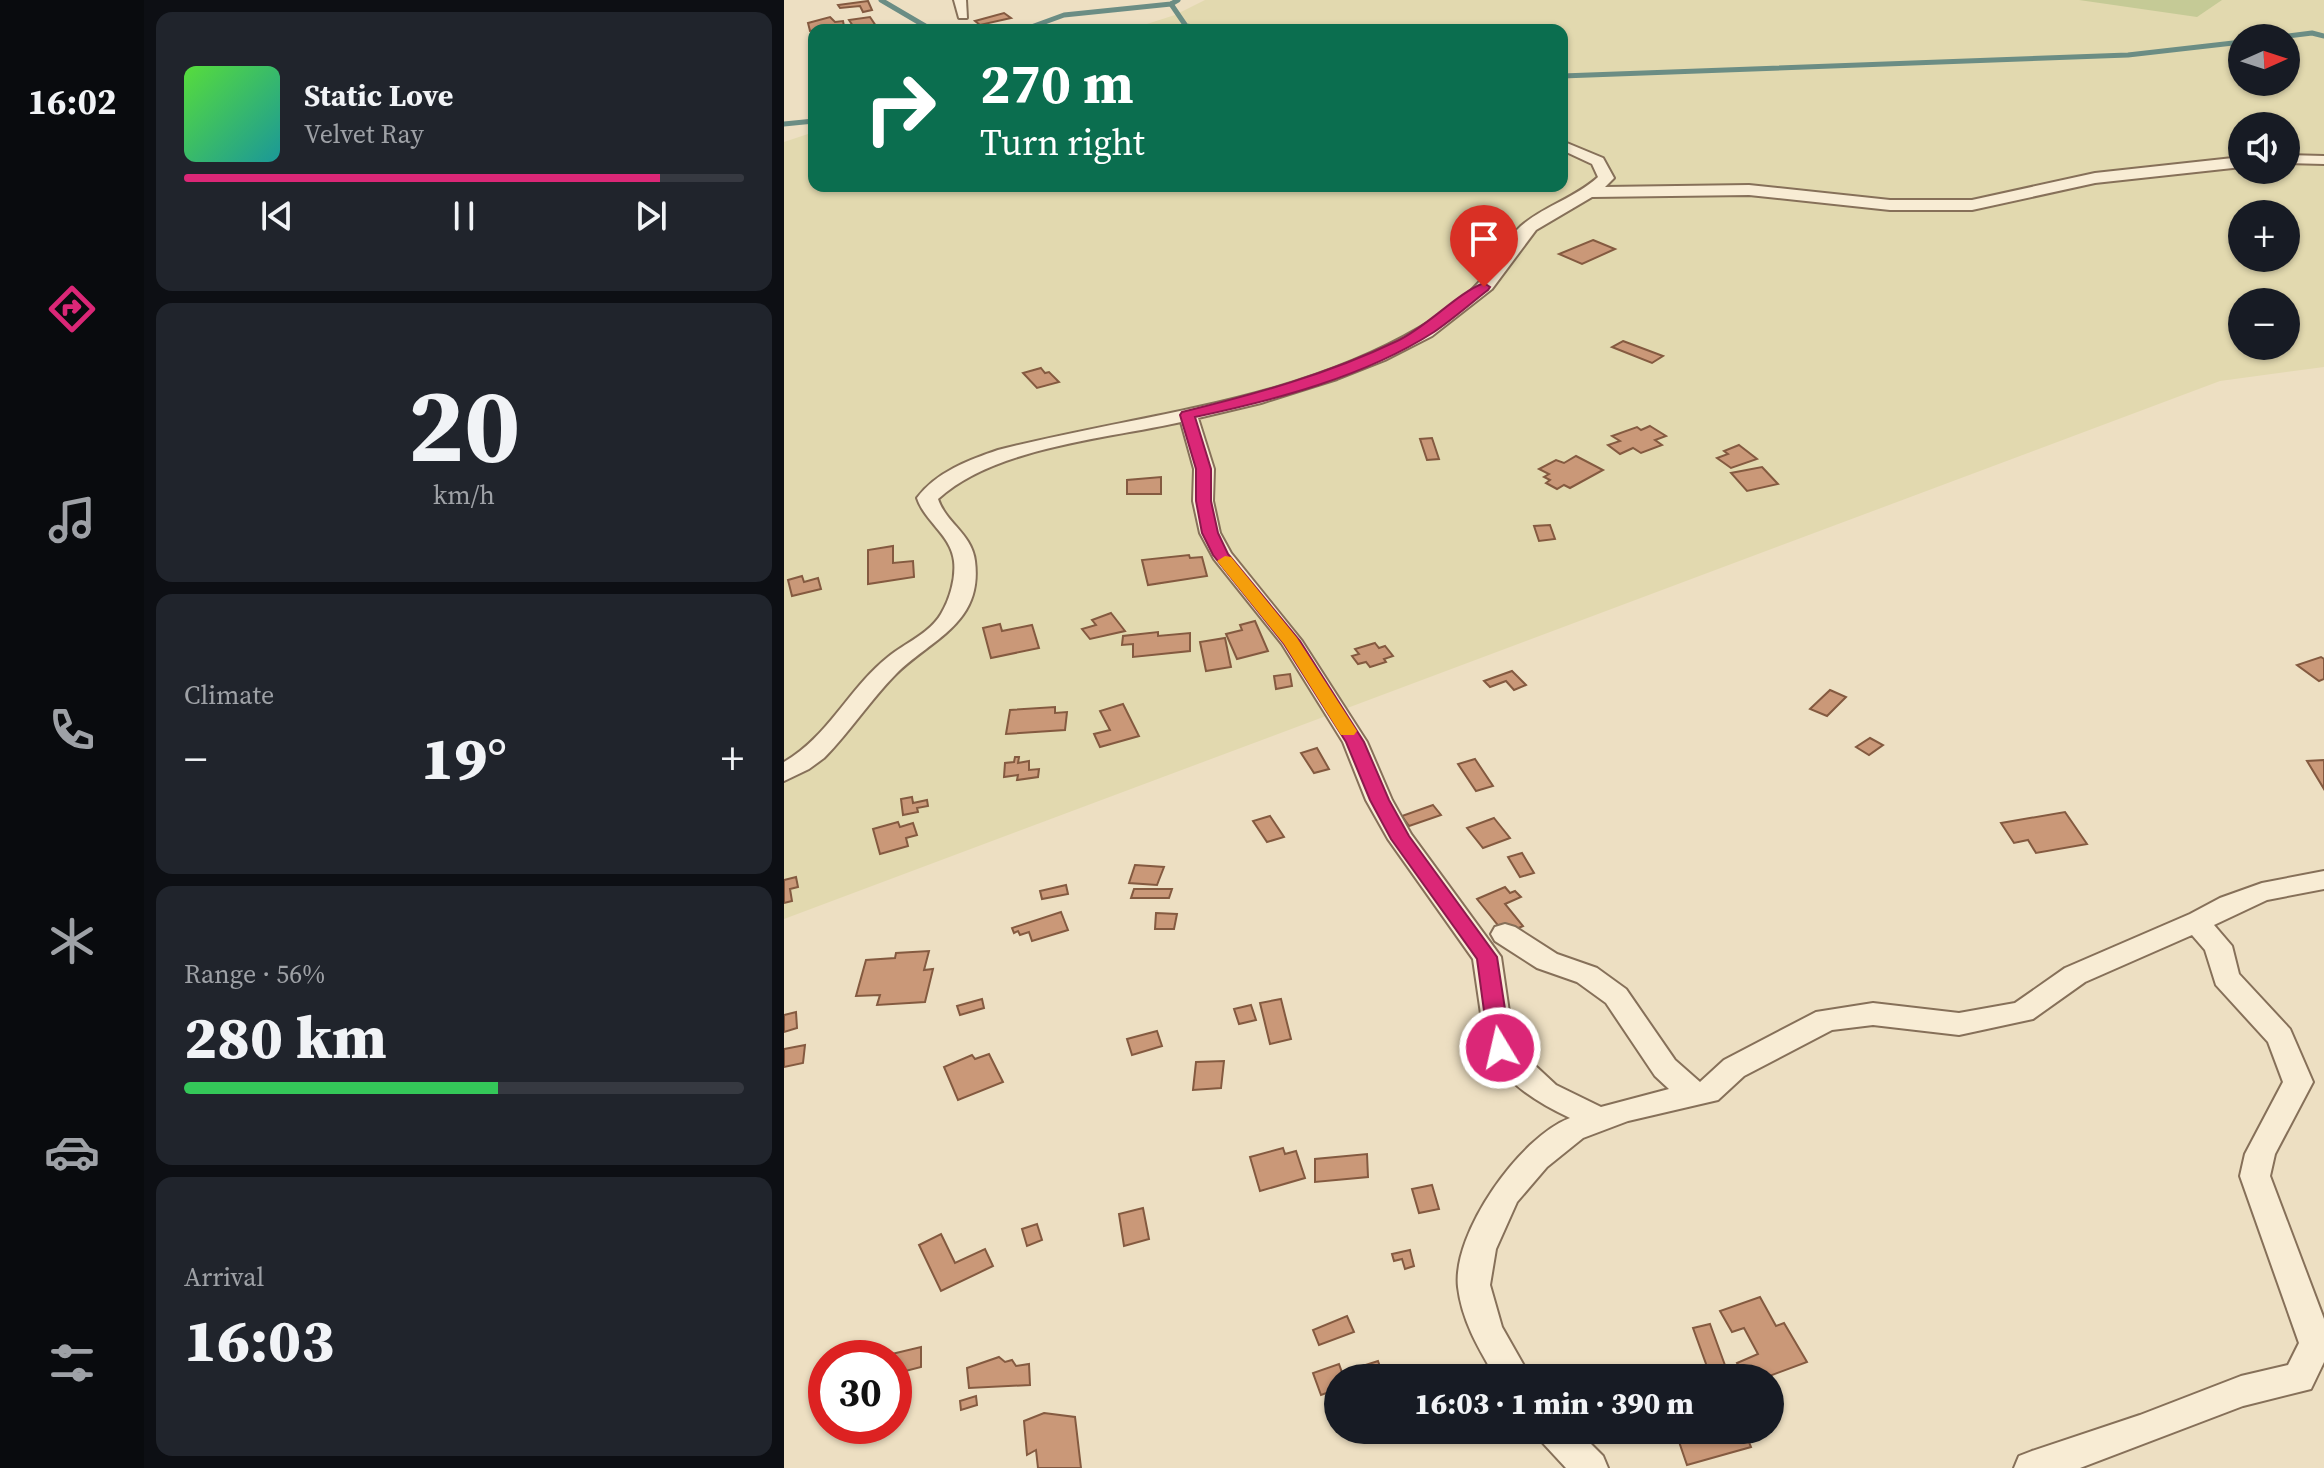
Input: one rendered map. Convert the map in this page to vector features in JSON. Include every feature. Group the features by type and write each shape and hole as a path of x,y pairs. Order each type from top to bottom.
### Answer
{"street":[{"path":"960,0 963,15"},
{"path":"784,773 812,757 887,670 950,618 961,592 965,555 948,526 929,509 927,498 935,489 958,474 1020,450 1250,401 1307,384 1404,343 1431,328 1484,287 1511,246 1527,229 1592,192 1606,178 1604,168 1598,161 1568,148"},
{"path":"2300,159 2324,160"},
{"path":"1592,192 1749,190 1890,205 1972,205 2084,180 2228,164"},
{"path":"1187,415 1204,469 1203,501 1210,533 1221,555 1291,641 1355,742 1379,800 1401,839 1487,957 1500,1048 1509,1061 1546,1093 1598,1119"},
{"path":"1506,1364 1486,1331 1474,1285 1480,1249 1505,1194 1536,1158 1572,1130 1647,1104 1708,1092 1722,1077 1755,1055 1826,1020 1873,1014 1959,1024 2000,1018 2036,1006 2075,975 2196,923 2229,905 2262,892 2324,880"},
{"path":"2032,1468 2143,1430 2241,1391 2299,1378 2316,1343 2255,1176 2260,1154 2298,1082 2280,1037 2226,978 2218,946 2196,923"},
{"path":"1505,934 1547,961 1587,975 1616,996 1665,1068 1695,1095"},
{"path":"1567,1444 1590,1468"}],"shaded area":[{"path":"1205,0 2324,0 2324,367 2220,381 784,919 784,142 808,134 808,192 1568,192 1568,24 1147,24 1175,15"}],"green space":[{"path":"2079,0 2222,0 2197,17"}],"building":[{"path":"868,1 872,10 863,12 860,6 840,8 838,5"},
{"path":"1004,13 1011,18 984,24 975,21"},
{"path":"830,17 844,24 808,24"},
{"path":"870,17 875,24 852,24 849,20"},
{"path":"1593,240 1615,249 1582,264 1559,254"},
{"path":"1623,341 1663,356 1652,363 1612,347"},
{"path":"1041,368 1059,382 1037,388 1023,373"},
{"path":"1650,426 1666,436 1655,440 1662,445 1641,453 1633,448 1620,454 1608,445 1620,441 1612,436"},
{"path":"1432,438 1439,459 1427,460 1420,439"},
{"path":"1739,445 1757,459 1731,468 1717,458 1728,454 1724,451"},
{"path":"1576,456 1603,470 1570,488 1564,485 1557,489 1546,483 1550,480 1544,477 1549,474 1539,469 1556,460 1564,463"},
{"path":"1762,467 1778,484 1747,491 1731,473"},
{"path":"1161,477 1161,494 1127,494 1127,480"},
{"path":"1550,525 1555,539 1539,541 1534,526"},
{"path":"893,546 893,563 913,561 914,577 868,584 868,550"},
{"path":"1189,555 1190,558 1202,557 1207,576 1148,585 1142,560"},
{"path":"802,576 804,582 818,578 821,589 792,596 788,580"},
{"path":"1111,613 1125,631 1090,639 1082,629 1096,625 1092,620"},
{"path":"1255,621 1268,651 1237,659 1226,634 1242,630 1240,625"},
{"path":"1000,624 1002,631 1032,625 1039,648 991,658 983,628"},
{"path":"1158,632 1158,636 1190,633 1190,651 1133,657 1133,644 1122,645 1123,636"},
{"path":"1225,638 1231,667 1206,671 1200,642"},
{"path":"1375,643 1379,648 1385,646 1393,656 1370,667 1366,662 1358,664 1352,656 1359,654 1355,649"},
{"path":"2321,657 2324,659 2324,679 2319,681 2297,665"},
{"path":"1512,671 1526,685 1514,690 1506,681 1490,687 1484,681"},
{"path":"1290,674 1292,686 1276,689 1274,676"},
{"path":"1830,690 1846,697 1827,716 1810,709"},
{"path":"1123,704 1139,736 1100,747 1094,734 1110,730 1100,711"},
{"path":"1055,707 1055,713 1067,712 1065,730 1006,734 1010,710"},
{"path":"1870,738 1883,745 1869,755 1856,747"},
{"path":"1317,748 1329,769 1314,773 1301,753"},
{"path":"1015,757 1019,757 1018,763 1029,761 1029,770 1039,769 1038,777 1017,780 1018,775 1004,777 1005,763 1014,762"},
{"path":"1475,759 1493,786 1476,791 1458,764"},
{"path":"2324,760 2324,789 2307,761"},
{"path":"912,797 913,803 927,800 928,806 903,815 901,799"},
{"path":"1433,805 1441,815 1409,826 1402,816"},
{"path":"2065,812 2087,844 2036,853 2028,840 2014,843 2001,823"},
{"path":"1270,816 1284,837 1267,842 1253,821"},
{"path":"1494,818 1510,838 1483,848 1467,828"},
{"path":"898,822 900,827 913,823 917,835 906,838 908,846 880,854 873,829"},
{"path":"1522,853 1534,873 1520,877 1508,857"},
{"path":"1135,865 1164,867 1157,885 1129,883"},
{"path":"796,877 798,887 790,889 792,901 784,903 784,880"},
{"path":"1066,885 1068,894 1042,899 1040,891"},
{"path":"1505,887 1510,893 1515,891 1521,897 1505,904 1523,926 1505,934 1477,899"},
{"path":"1134,889 1172,889 1169,898 1131,898"},
{"path":"1061,912 1068,930 1032,941 1029,932 1020,935 1018,931 1014,933 1012,928"},
{"path":"1156,913 1177,914 1174,929 1155,929"},
{"path":"929,951 924,970 933,969 925,1002 877,1005 880,995 856,996 866,960 895,958 896,953"},
{"path":"982,999 984,1008 960,1015 957,1006"},
{"path":"1281,999 1291,1039 1270,1044 1260,1003"},
{"path":"1251,1005 1256,1020 1239,1024 1234,1009"},
{"path":"796,1012 797,1028 784,1032 784,1015"},
{"path":"1157,1031 1162,1046 1132,1055 1127,1039"},
{"path":"805,1045 803,1063 784,1067 784,1049"},
{"path":"989,1054 1003,1082 958,1100 944,1067 972,1055 975,1059"},
{"path":"1224,1061 1221,1088 1193,1090 1196,1062"},
{"path":"1283,1148 1285,1154 1296,1151 1305,1178 1260,1191 1250,1157"},
{"path":"1367,1154 1368,1177 1315,1182 1315,1159"},
{"path":"1432,1185 1439,1209 1419,1213 1412,1189"},
{"path":"1143,1208 1149,1239 1124,1246 1119,1214"},
{"path":"1037,1224 1042,1240 1027,1246 1022,1229"},
{"path":"941,1234 955,1263 985,1249 993,1266 941,1291 919,1245"},
{"path":"1410,1250 1414,1266 1405,1269 1402,1259 1394,1261 1392,1254"},
{"path":"1760,1297 1776,1326 1784,1323 1807,1362 1784,1371 1784,1364 1738,1364 1758,1354 1744,1328 1732,1332 1720,1311"},
{"path":"1347,1316 1354,1332 1319,1345 1313,1330"},
{"path":"1710,1324 1725,1364 1706,1364 1693,1328"},
{"path":"921,1347 921,1367 912,1369 912,1349"},
{"path":"999,1357 1005,1362 1012,1360 1016,1366 1029,1364 1030,1385 969,1388 967,1368"},
{"path":"1324,1369 1324,1394 1321,1395 1313,1373"},
{"path":"976,1396 977,1405 961,1410 960,1401"},
{"path":"1044,1413 1075,1417 1081,1468 1038,1468 1036,1450 1027,1455 1024,1421"},
{"path":"1680,1444 1750,1444 1751,1447 1687,1465"}],"waterway":[{"path":"881,0 922,24"},
{"path":"1171,4 1178,0"},
{"path":"1039,24 1064,15 1171,4"},
{"path":"1171,4 1185,24"},
{"path":"2300,34 2324,36"},
{"path":"1568,76 2128,55 2228,44"},
{"path":"784,124 808,122"}],"slow traffic":[{"path":"1225,561 1291,641 1348,731"}],"route":[{"path":"1484,287 1431,328 1340,371 1250,401 1187,415 1194,428 1204,469 1203,501 1210,533 1221,555 1291,641 1355,742 1379,800 1401,839 1487,957 1500,1048"}]}
